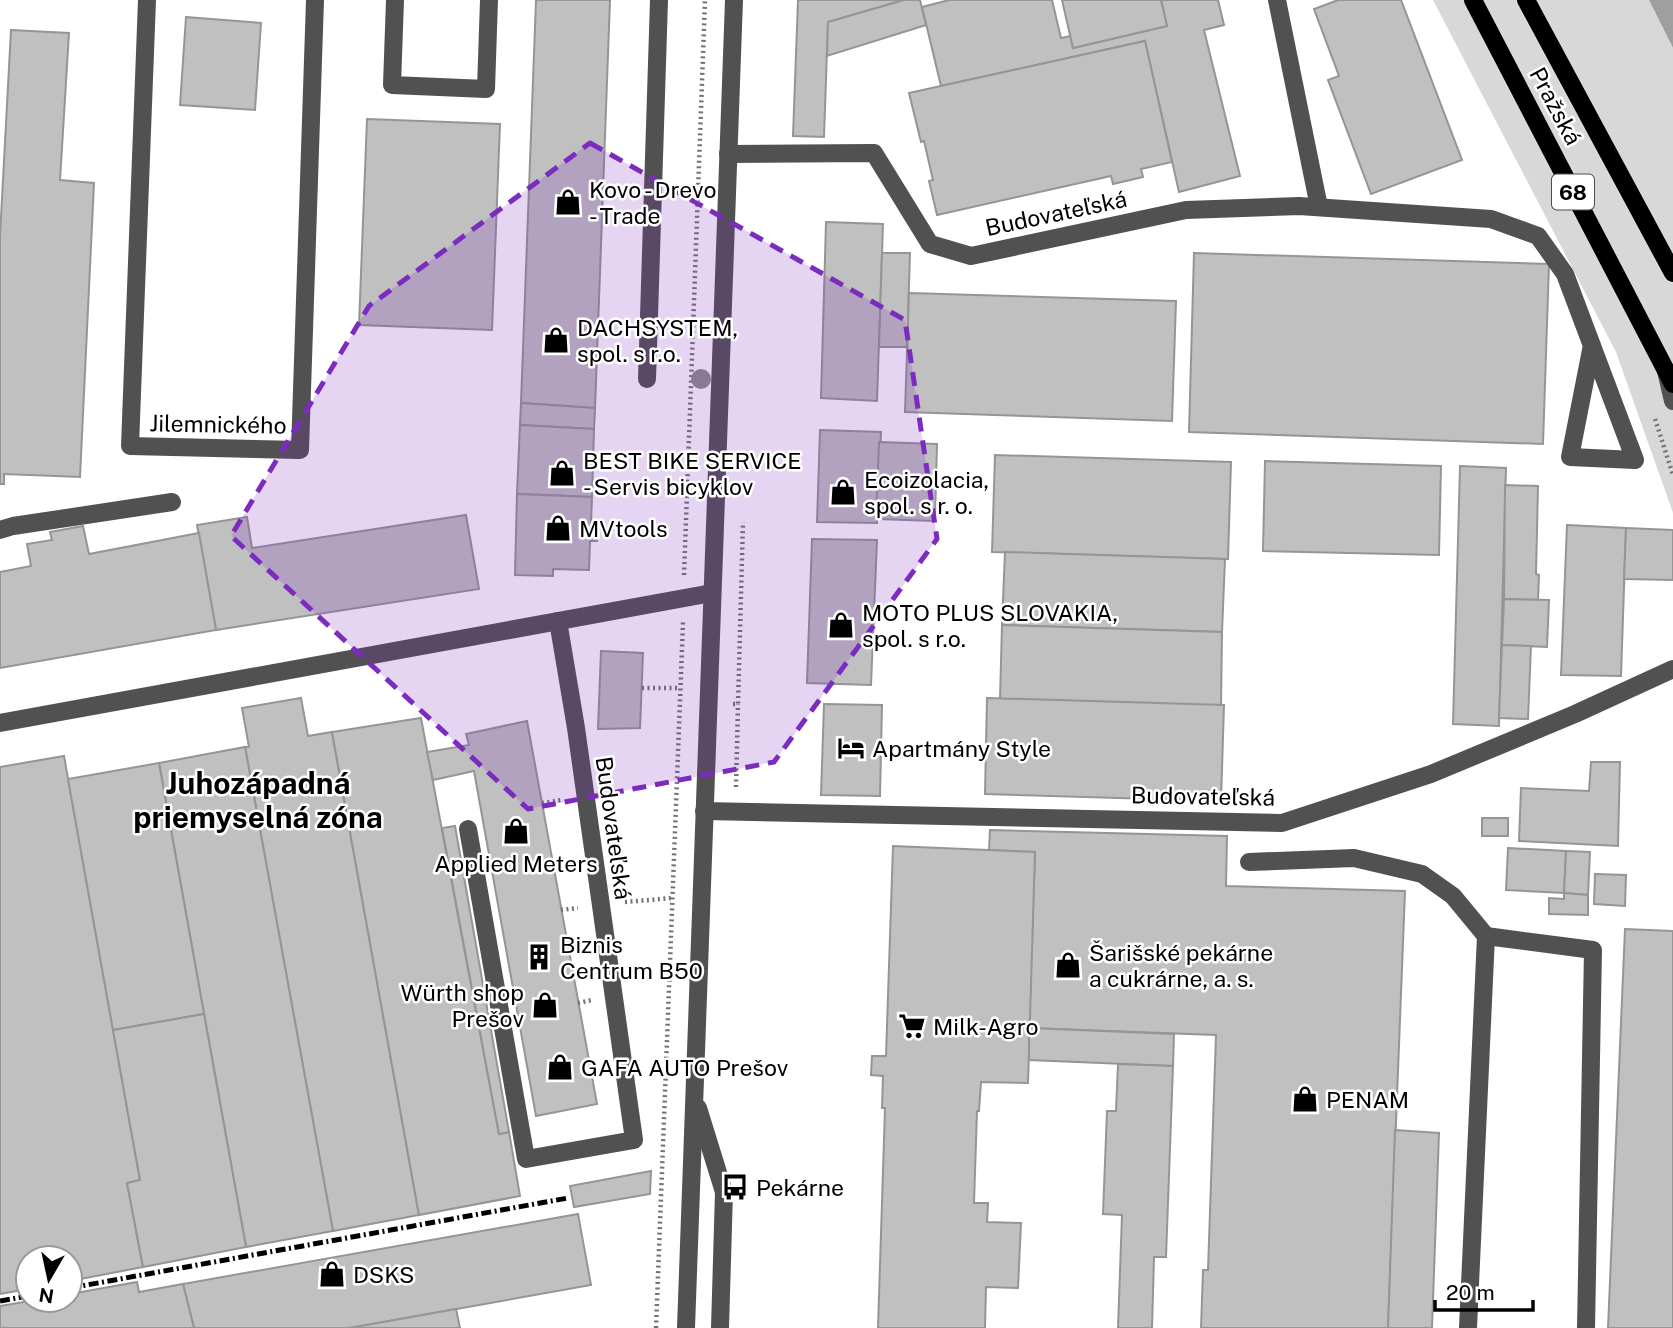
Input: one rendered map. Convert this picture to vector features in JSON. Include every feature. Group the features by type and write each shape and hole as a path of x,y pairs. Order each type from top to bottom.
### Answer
{"main road":[{"name":"Pražská","path":"1473,0 1669,376"},
{"name":"Pražská","path":"1526,0 1673,273"}],"street":[{"name":"Jilemnického","path":"147,0 130,446 300,450 314,0"},
{"path":"395,0 392,85 486,89 489,0"},
{"path":"647,379 659,0"},
{"path":"685,1328 734,0"},
{"path":"1277,0 1319,207"},
{"name":"Budovateľská","path":"728,154 874,153 930,244 971,256 1186,210 1319,207 1492,219 1538,236 1564,274 1592,345 1635,460 1570,457 1592,345"},
{"path":"1669,376 1673,401"},
{"path":"0,530 172,502"},
{"path":"0,723 712,593"},
{"name":"Budovateľská","path":"468,829 526,1159 634,1140 558,621"},
{"name":"Budovateľská","path":"704,811 1282,823 1431,774 1575,714 1673,668"},
{"path":"1249,862 1354,858 1422,874 1453,896 1486,936 1468,1328"},
{"path":"1486,936 1593,950 1586,1328"},
{"path":"694,1093 724,1192 720,1328"}],"path":[{"path":"656,1328 705,0"},
{"path":"642,688 680,688"},
{"path":"735,811 738,704"}],"highlighted area":[{"path":"590,143 905,320 937,539 774,762 528,809 231,536 369,306"}],"shaded area":[{"path":"1433,0 1649,0 1673,48 1673,513 1616,352"},
{"path":"1649,0 1673,0 1673,48"}],"building":[{"path":"536,0 610,0 595,408 521,403"},
{"path":"798,0 904,0 828,22 824,137 793,136"},
{"path":"904,0 920,0 926,25 827,56 828,22"},
{"path":"949,0 1052,0 1061,38 1071,36 1073,48 1167,26 1161,0 1218,0 1224,25 1204,30 1240,176 1179,192 1145,41 941,86 922,7"},
{"path":"1062,0 1161,0 1167,26 1073,48"},
{"path":"1338,0 1401,0 1462,160 1371,194 1328,80 1339,76 1314,9"},
{"path":"186,17 261,23 255,110 180,105"},
{"path":"11,30 69,33 60,180 94,183 80,477 4,474 4,484 0,484 0,236"},
{"path":"1145,41 1172,162 1141,169 1143,177 1113,184 1111,176 937,215 929,181 933,180 909,93"},
{"path":"367,119 500,124 492,330 359,325"},
{"path":"826,222 883,224 877,401 821,398"},
{"path":"882,253 910,253 907,347 879,347"},
{"path":"1194,253 1549,264 1543,444 1189,432"},
{"path":"909,293 1176,301 1172,421 905,412"},
{"path":"521,403 595,408 594,429 520,425"},
{"path":"520,425 594,429 592,497 517,494"},
{"path":"820,430 881,432 877,523 817,522"},
{"path":"879,442 937,444 935,521 876,519"},
{"path":"995,455 1231,462 1228,559 992,552"},
{"path":"1265,461 1441,466 1439,555 1263,551"},
{"path":"1460,466 1506,468 1499,726 1453,724"},
{"path":"1505,485 1538,486 1538,600 1504,599"},
{"path":"517,494 592,497 591,523 598,523 597,541 590,541 589,570 553,569 553,576 515,575"},
{"path":"466,515 479,589 216,630 197,525 247,517 252,548"},
{"path":"1567,525 1626,528 1621,676 1561,675"},
{"path":"83,526 89,554 199,533 216,630 0,668 0,572 31,566 27,544 52,540 50,532"},
{"path":"1626,528 1673,530 1673,580 1624,579"},
{"path":"812,539 877,540 871,685 807,683"},
{"path":"1005,552 1225,559 1222,632 1002,625"},
{"path":"1504,599 1549,600 1547,647 1502,645"},
{"path":"1002,625 1222,632 1221,706 1000,699"},
{"path":"1502,645 1531,646 1528,719 1499,718"},
{"path":"601,651 643,653 640,728 598,729"},
{"path":"301,698 308,736 332,732 419,1215 333,1231 245,747 249,747 242,708"},
{"path":"987,698 1224,705 1221,801 985,794"},
{"path":"824,704 882,705 880,796 821,795"},
{"path":"421,718 499,1134 509,1132 520,1196 419,1215 332,732"},
{"name":"Biznis Centrum B50","path":"527,721 597,1104 536,1116 474,771 433,780 427,752 469,745 466,734"},
{"path":"245,747 333,1231 246,1247 159,763"},
{"path":"64,756 140,1180 127,1183 143,1267 84,1278 84,1244 14,1244 14,1292 0,1294 0,767"},
{"path":"1591,762 1620,762 1618,846 1519,841 1521,788 1589,791"},
{"path":"159,763 204,1014 113,1030 68,779"},
{"path":"1482,818 1508,818 1508,836 1482,836"},
{"path":"455,826 509,1132 499,1134 442,828"},
{"name":"PENAM","path":"990,830 1227,836 1226,886 1405,891 1388,1328 1201,1328 1203,1270 1208,1270 1216,1035 1029,1028 1035,852 989,850"},
{"path":"893,846 1035,852 1028,1083 981,1082 977,1111 974,1203 988,1203 987,1222 1021,1223 1018,1288 986,1287 985,1328 878,1328 885,1108 882,1108 883,1076 871,1075 872,1056 886,1056"},
{"path":"1508,848 1566,851 1564,893 1506,890"},
{"path":"1566,851 1590,852 1588,895 1564,893"},
{"path":"1595,874 1626,875 1625,906 1594,904"},
{"path":"1564,893 1588,895 1588,915 1549,914 1549,898 1564,899"},
{"path":"1625,929 1673,931 1673,1328 1608,1328"},
{"path":"204,1014 246,1247 143,1267 127,1183 140,1180 113,1030"},
{"path":"1029,1028 1174,1034 1173,1066 1029,1060"},
{"path":"1118,1064 1173,1066 1166,1257 1154,1257 1152,1328 1118,1328 1122,1215 1103,1214 1107,1111 1116,1111"},
{"path":"1395,1130 1439,1133 1432,1328 1388,1328"},
{"path":"651,1171 650,1194 574,1207 570,1186"},
{"path":"578,1214 591,1285 350,1328 194,1328 183,1284"},
{"path":"137,1282 139,1292 183,1284 194,1328 0,1328 0,1306 14,1304 14,1314 84,1314 84,1291"},
{"path":"456,1309 460,1328 350,1328"}],"railway":[{"path":"84,1285 568,1198"},
{"path":"0,1301 14,1298"}],"place":[{"name":"Kovo - Drevo - Trade","path":"568,202"},
{"name":"DACHSYSTEM, spol. s r.o.","path":"556,340"},
{"name":"BEST BIKE SERVICE - Servis bicyklov","path":"562,473"},
{"name":"Ecoizolacia, spol. s r. o.","path":"843,492"},
{"name":"MVtools","path":"558,528"},
{"name":"MOTO PLUS SLOVAKIA, spol. s r.o.","path":"841,625"},
{"name":"Apartmány Style","path":"851,748"},
{"name":"Applied Meters","path":"516,831"},
{"name":"Biznis Centrum B50","path":"539,957"},
{"name":"Šarišské pekárne a cukrárne, a. s.","path":"1068,965"},
{"name":"Würth shop Prešov","path":"545,1005"},
{"name":"Milk-Agro","path":"912,1026"},
{"name":"GAFA AUTO Prešov","path":"560,1067"},
{"name":"PENAM","path":"1305,1099"},
{"name":"Pekárne","path":"735,1187"},
{"name":"DSKS","path":"332,1274"}],"district":[{"name":"Juhozápadná priemyselná zóna","path":"258,800"}]}
